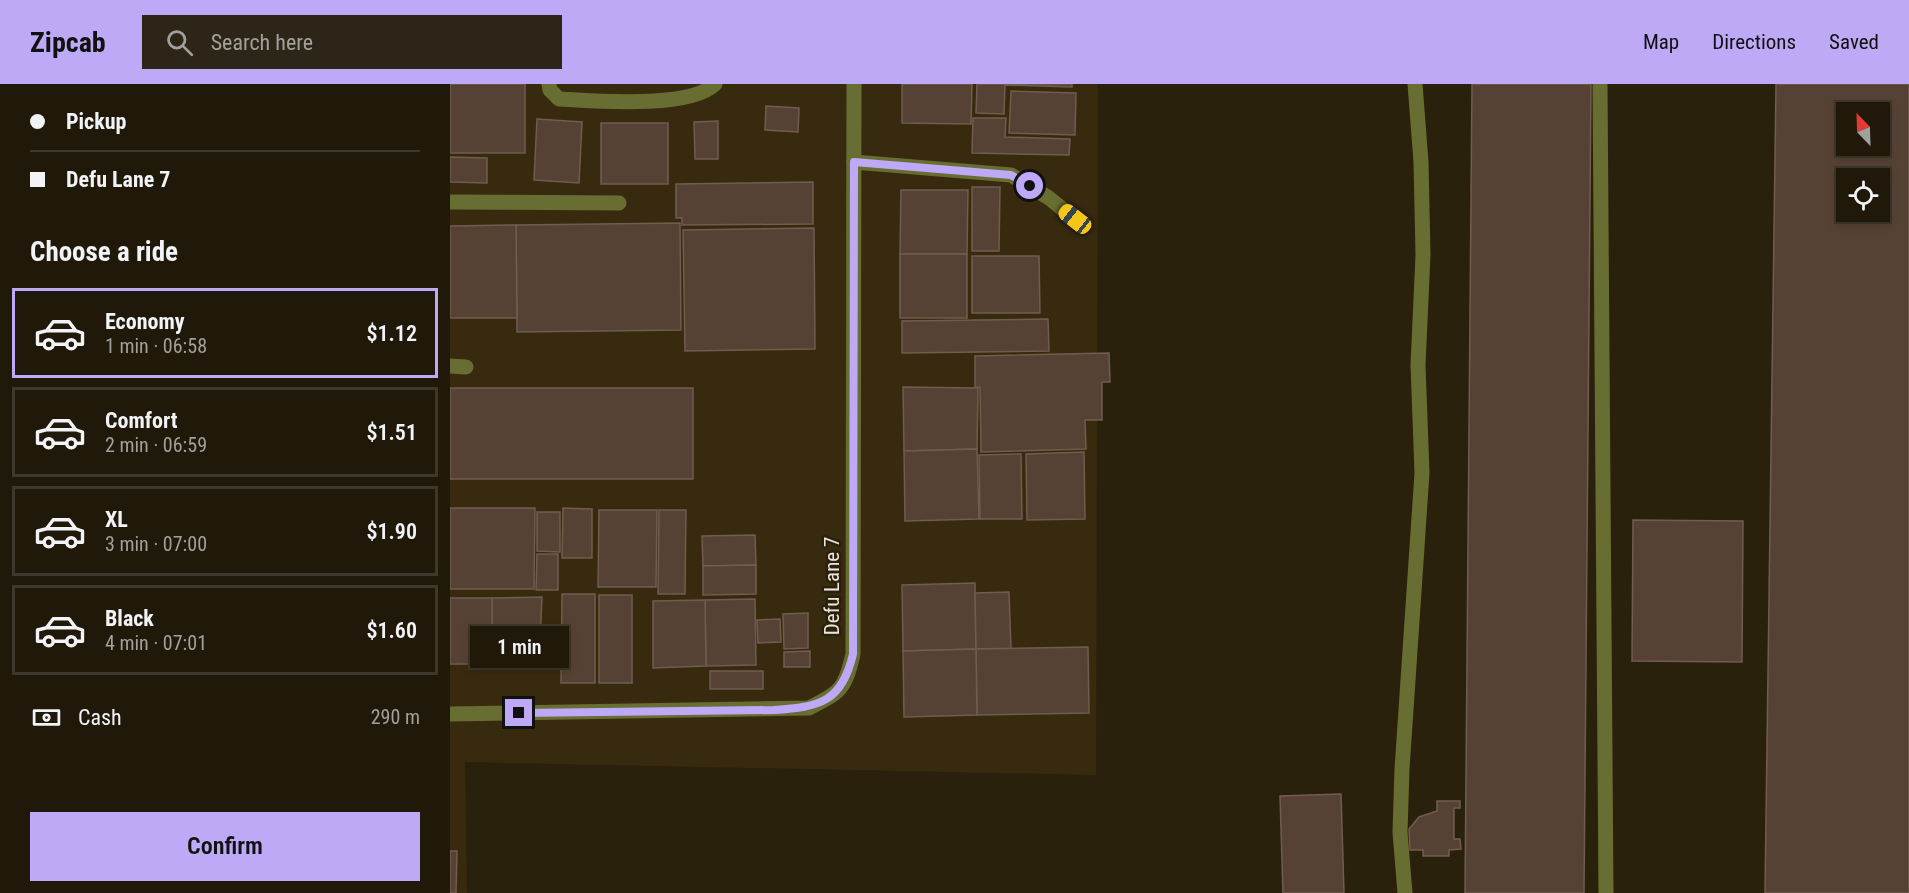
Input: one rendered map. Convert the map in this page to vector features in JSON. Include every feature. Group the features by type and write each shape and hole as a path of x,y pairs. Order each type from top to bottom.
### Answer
{"street":[{"path":"549,84 550,90 559,99 628,102 699,96 715,84"},
{"name":"Defu Lane 7","path":"450,714 809,708 836,694 848,677 853,654 854,84"},
{"path":"1405,893 1400,832 1402,769 1422,473 1418,365 1423,232 1415,84"},
{"path":"1600,84 1605,893"},
{"path":"854,162 1011,175 1049,198 1075,219"},
{"path":"450,202 619,203"},
{"path":"450,366 466,367"}],"shaded area":[{"path":"450,84 1098,84 1096,775 465,762 467,893 450,893"}],"building":[{"path":"450,84 525,84 525,153 450,153"},
{"path":"902,84 972,84 971,124 902,123"},
{"path":"977,84 1072,84 1072,87 1005,85 1004,114 976,113"},
{"path":"1472,84 1591,84 1584,893 1465,893"},
{"path":"1776,84 1909,84 1909,893 1765,893"},
{"path":"1011,91 1076,93 1075,135 1009,133"},
{"path":"766,106 799,108 798,132 765,130"},
{"path":"973,118 1006,118 1005,137 1070,139 1069,155 972,153"},
{"path":"537,119 582,122 579,183 534,180"},
{"path":"718,121 718,159 695,159 694,122"},
{"path":"601,123 668,123 668,184 601,184"},
{"path":"450,157 487,158 487,183 450,182"},
{"path":"813,182 813,224 682,225 682,218 676,218 676,184"},
{"path":"972,187 1000,187 999,251 972,251"},
{"path":"901,190 968,190 967,254 900,254"},
{"path":"680,223 681,330 517,332 516,225"},
{"path":"516,225 517,318 450,318 450,226"},
{"path":"814,228 815,349 685,351 683,230"},
{"path":"900,254 967,254 967,318 900,318"},
{"path":"972,256 1039,256 1040,313 972,313"},
{"path":"1048,319 1049,351 902,353 902,321"},
{"path":"1109,353 1110,382 1102,382 1102,420 1085,420 1086,449 981,452 980,387 975,387 975,356"},
{"path":"903,387 978,388 977,449 904,451"},
{"path":"450,388 693,388 693,479 450,479"},
{"path":"977,449 979,519 905,521 904,451"},
{"path":"1084,452 1085,519 1027,520 1026,454"},
{"path":"1021,454 1022,519 980,519 979,455"},
{"path":"450,508 535,508 534,589 450,589"},
{"path":"563,508 592,509 592,558 562,558"},
{"path":"599,510 657,510 656,587 598,587"},
{"path":"659,510 686,510 685,594 658,594"},
{"path":"537,512 560,512 560,552 537,551"},
{"path":"1633,520 1743,521 1742,662 1632,661"},
{"path":"755,535 756,565 703,566 702,536"},
{"path":"537,554 558,554 558,590 536,590"},
{"path":"756,565 756,594 703,595 703,566"},
{"path":"975,583 976,649 903,651 902,585"},
{"path":"1009,592 1011,649 976,649 975,593"},
{"path":"562,594 595,594 595,683 561,683"},
{"path":"599,595 632,595 632,683 599,683"},
{"path":"542,597 539,665 492,664 492,598"},
{"path":"450,598 492,598 492,664 450,664"},
{"path":"755,599 756,665 706,666 705,600"},
{"path":"705,600 706,666 653,668 653,601"},
{"path":"808,613 808,648 784,649 783,614"},
{"path":"780,619 781,642 758,643 757,620"},
{"path":"1088,647 1089,713 977,715 976,649"},
{"path":"976,649 977,715 904,717 903,651"},
{"path":"810,651 810,667 784,667 784,652"},
{"path":"710,671 763,671 763,689 710,689"},
{"path":"1341,794 1344,893 1283,893 1280,796"},
{"path":"1437,801 1460,801 1460,808 1454,808 1454,839 1460,839 1461,849 1449,850 1449,856 1423,856 1423,850 1410,850 1409,829 1419,817 1437,811"},
{"path":"450,851 457,851 456,893 450,893"}],"route":[{"path":"519,713 809,708 836,694 848,677 853,654 854,162 1011,175 1030,186"}]}
